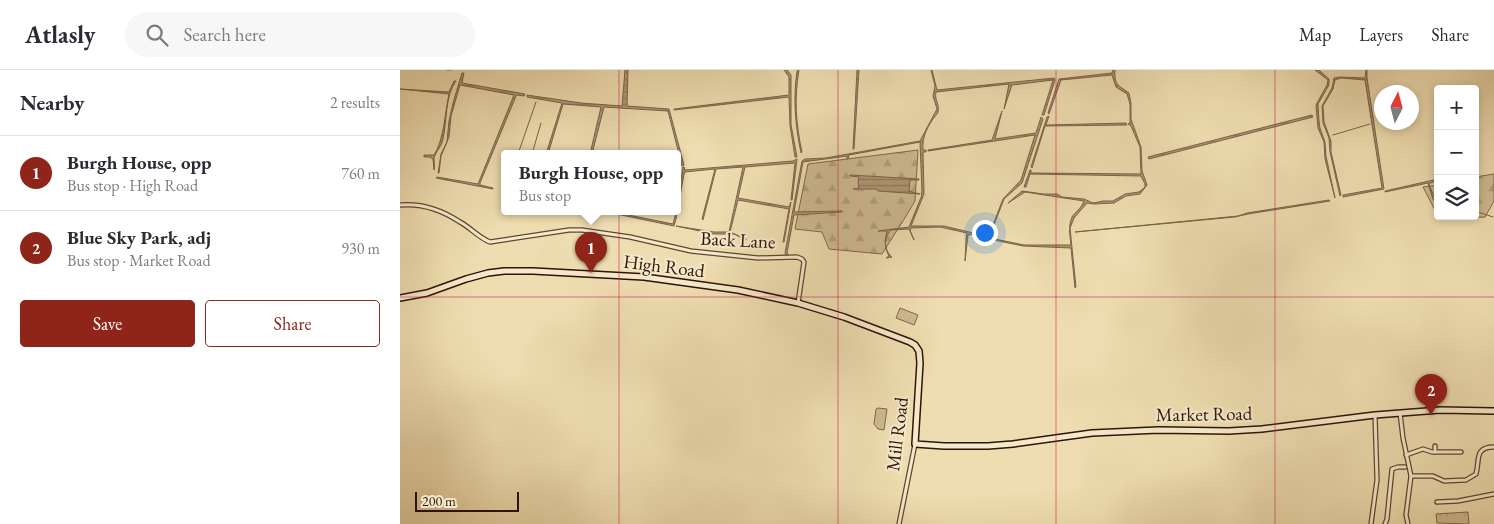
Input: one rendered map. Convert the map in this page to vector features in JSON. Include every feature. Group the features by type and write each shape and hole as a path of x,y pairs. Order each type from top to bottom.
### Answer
{"street":[{"name":"Back Lane","path":"400,205 424,205 460,221 490,242 570,230 582,230 630,237 691,251 758,258 797,257 804,262 798,303"},
{"name":"High Road","path":"400,298 427,293 488,273 504,271 644,277 738,290 798,303 880,330 910,342 918,348"},
{"name":"Mill Road","path":"899,524 914,444 920,363 918,348"},
{"name":"Market Road","path":"914,444 988,446 1092,433 1158,430 1229,431 1374,415 1440,410 1494,410"},
{"path":"1400,413 1411,476 1406,515 1408,524"},
{"path":"1371,524 1377,480 1374,415"},
{"path":"1435,446 1435,452"},
{"path":"1411,476 1434,476 1444,481 1466,480 1476,474 1481,451 1484,448 1494,447"},
{"path":"1406,455 1423,449 1435,452 1461,452"},
{"path":"1385,524 1392,469 1405,467"},
{"path":"1437,502 1458,501 1494,494"}],"green space":[{"path":"918,150 915,201 882,254 829,249 822,232 795,229 808,164"},
{"path":"1494,174 1494,201 1485,217 1479,217 1479,176"},
{"path":"1434,186 1434,208 1423,187"},
{"path":"900,308 918,315 914,325 896,318"},
{"path":"876,409 887,409 884,430 878,429 874,424"},
{"path":"1468,512 1469,524 1437,523 1436,514"}],"shaded area":[{"path":"625,70 628,70 627,106 669,109 680,150 678,150 668,111 604,107 593,150 591,150 601,107 563,104 549,150 547,150 562,103 527,97 527,95 581,103 622,106"},
{"path":"784,70 787,70 791,75 791,125 797,157 795,157 790,125 789,97 674,110 789,95 789,77"},
{"path":"799,70 796,111 801,153 796,122 795,102 797,71"},
{"path":"857,70 859,70 853,149"},
{"path":"931,70 937,90 1054,78 1055,80 1044,115 1042,115 1053,80 1012,85 1004,109 1009,84 936,92 938,112 928,127 923,142 923,150 926,150 926,152 923,152 924,194 911,226 944,226 986,236 968,235 965,261 967,233 940,227 911,228 914,240 909,229 891,230 888,233 885,244 887,231 878,231 909,227 922,195 920,142 849,155 848,159 847,156 803,162 794,212 842,212 794,215 787,253 789,256 786,256 802,161 920,141 937,109 933,96 935,86"},
{"path":"1115,70 1115,79 1118,84 1129,93 1131,103 1131,119 1141,147 1142,171 1147,185 1140,194 1126,196 1114,203 1094,204 1087,203 1074,218 1070,227 1072,217 1084,201 1025,192 1008,203 1022,191 1057,194 1062,197 1084,199 1093,203 1113,201 1125,194 1139,192 1145,187 1145,184 1141,176 1030,174 1026,187 1024,187 1030,170 1031,173 1141,174 1140,147 1131,126 1128,124 1130,123 1130,104 1127,94 1116,87 1112,75 1061,80 1049,114 1059,79 1112,73"},
{"path":"1315,70 1319,70 1329,79 1329,85 1318,104 1320,128 1325,142 1335,198 1325,159 1324,142 1318,128 1316,106 1328,80"},
{"path":"1367,70 1374,130 1384,189 1343,197 1343,195 1382,188 1365,80 1341,78 1335,80 1333,89 1323,106 1324,122 1331,141 1331,152 1340,196 1330,152 1329,138 1323,123 1322,106 1332,88 1334,78 1339,77 1365,78"},
{"path":"462,73 464,73 462,83 525,94 524,96 516,96 480,183 480,185 493,189 436,178 478,184 514,95 460,85 451,116 447,142 449,121"},
{"path":"454,81 456,81 448,101 442,142 434,158 434,170 433,159 424,157 424,155 434,155 437,149 442,134 449,94 400,89 449,92"},
{"path":"1002,111 995,139 1036,133 1041,117 1043,119 1022,183 1004,199 991,230 1003,199 1021,180 1035,135 928,150 992,140"},
{"path":"1312,115 1313,117 1149,159 1148,157"},
{"path":"1049,116 1046,125 1126,123 1127,125 1045,126 1032,168 1047,117"},
{"path":"446,143 441,156 438,173 441,154"},
{"path":"681,154 684,165 682,166 681,162"},
{"path":"797,159 792,200 795,163 745,167 738,198 789,207 791,202 784,242 789,209 738,200 730,232 746,239 746,240 734,234 714,234 676,226 714,232 729,232 743,167 716,169 703,220 715,169 685,172 681,191 683,167 685,170 793,161"},
{"path":"850,175 919,179 910,180 909,191 920,194 878,191 876,189 853,189 859,188 859,177"},
{"path":"1434,180 1429,185 1434,200 1428,183 1385,191"},
{"path":"1329,200 1235,217 1075,232 1238,216 1247,213"},
{"path":"621,215 629,215 673,224 677,215 674,226"},
{"path":"1070,229 1076,287 1071,248 1023,246 994,240 1024,245 1071,245"}],"waterway":[{"path":"519,150 536,102"},
{"path":"533,150 541,123"},
{"path":"1333,135 1370,124"},
{"path":"1479,212 1493,217"}],"place":[{"name":"Burgh House, opp","path":"591,273"},
{"name":"Blue Sky Park, adj","path":"1431,415"}]}
